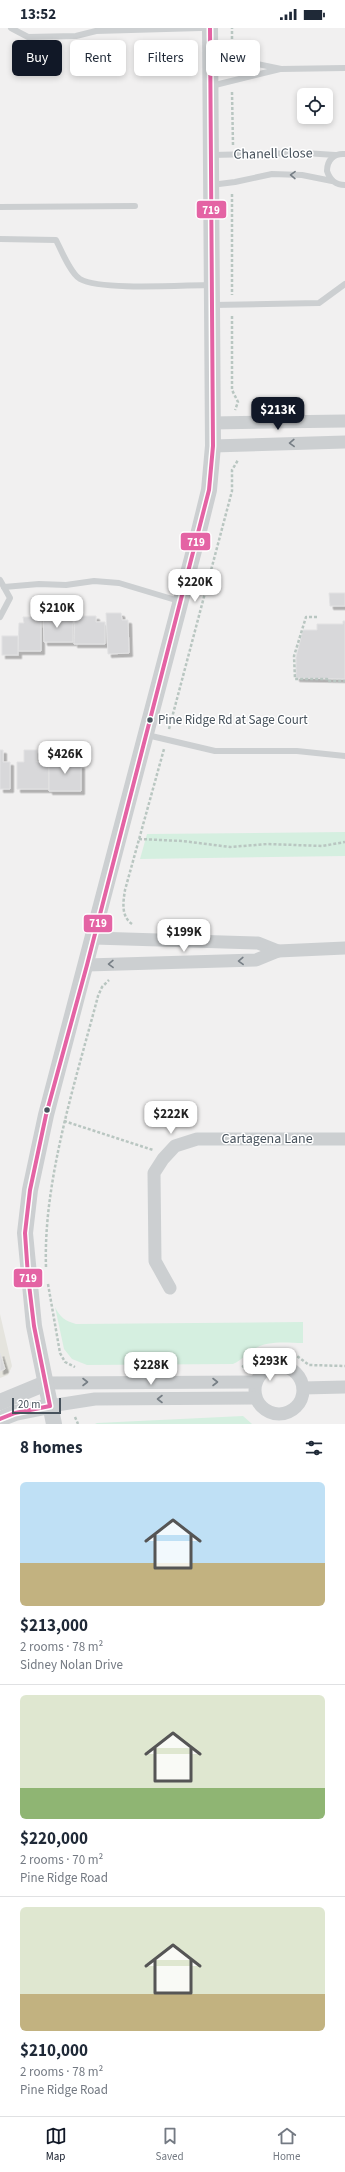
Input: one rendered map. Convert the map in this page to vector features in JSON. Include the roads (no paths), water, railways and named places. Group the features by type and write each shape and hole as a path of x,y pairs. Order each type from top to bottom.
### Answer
{"street":[{"path":"210,28 210,40"},
{"path":"54,1424 33,1318 25,1233 30,1190 46,1115 87,965 209,490 212,446 211,76"},
{"path":"212,422 345,421"},
{"path":"212,446 345,442"},
{"path":"94,938 258,944 278,951"},
{"path":"87,965 256,960 278,951 345,948"},
{"name":"Cartagena Lane","path":"170,1288 155,1261 154,1173 163,1160 176,1146 197,1139 345,1139"},
{"path":"282,1366 296,1373 303,1388 303,1395 296,1407 290,1412 276,1419 263,1409 255,1398 256,1382 266,1369 282,1366"},
{"path":"0,1402 46,1384 256,1382"},
{"path":"303,1388 345,1387"},
{"path":"0,1419 15,1413 95,1399 255,1398"}],"lane":[{"path":"11,28 28,37 76,36 96,31 201,28"},
{"path":"260,64 281,69"},
{"path":"211,86 281,69 345,68"},
{"name":"Chanell Close","path":"211,155 305,153 335,155 345,154"},
{"path":"332,180 328,176 327,166 335,155"},
{"name":"Chanell Close","path":"211,185 235,182 272,174 302,175 332,180 336,184 345,184"},
{"path":"0,207 135,206"},
{"path":"0,239 56,240 67,262 79,279 101,285 212,285"},
{"path":"212,305 319,303 345,284"},
{"path":"0,580 10,598 0,617"},
{"path":"4,587 39,584 66,586 94,580 119,583 180,601"},
{"path":"146,735 166,741 215,751 297,750 345,756"}],"place":[{"name":"Pine Ridge Rd at Sage Court","path":"150,720"}]}
